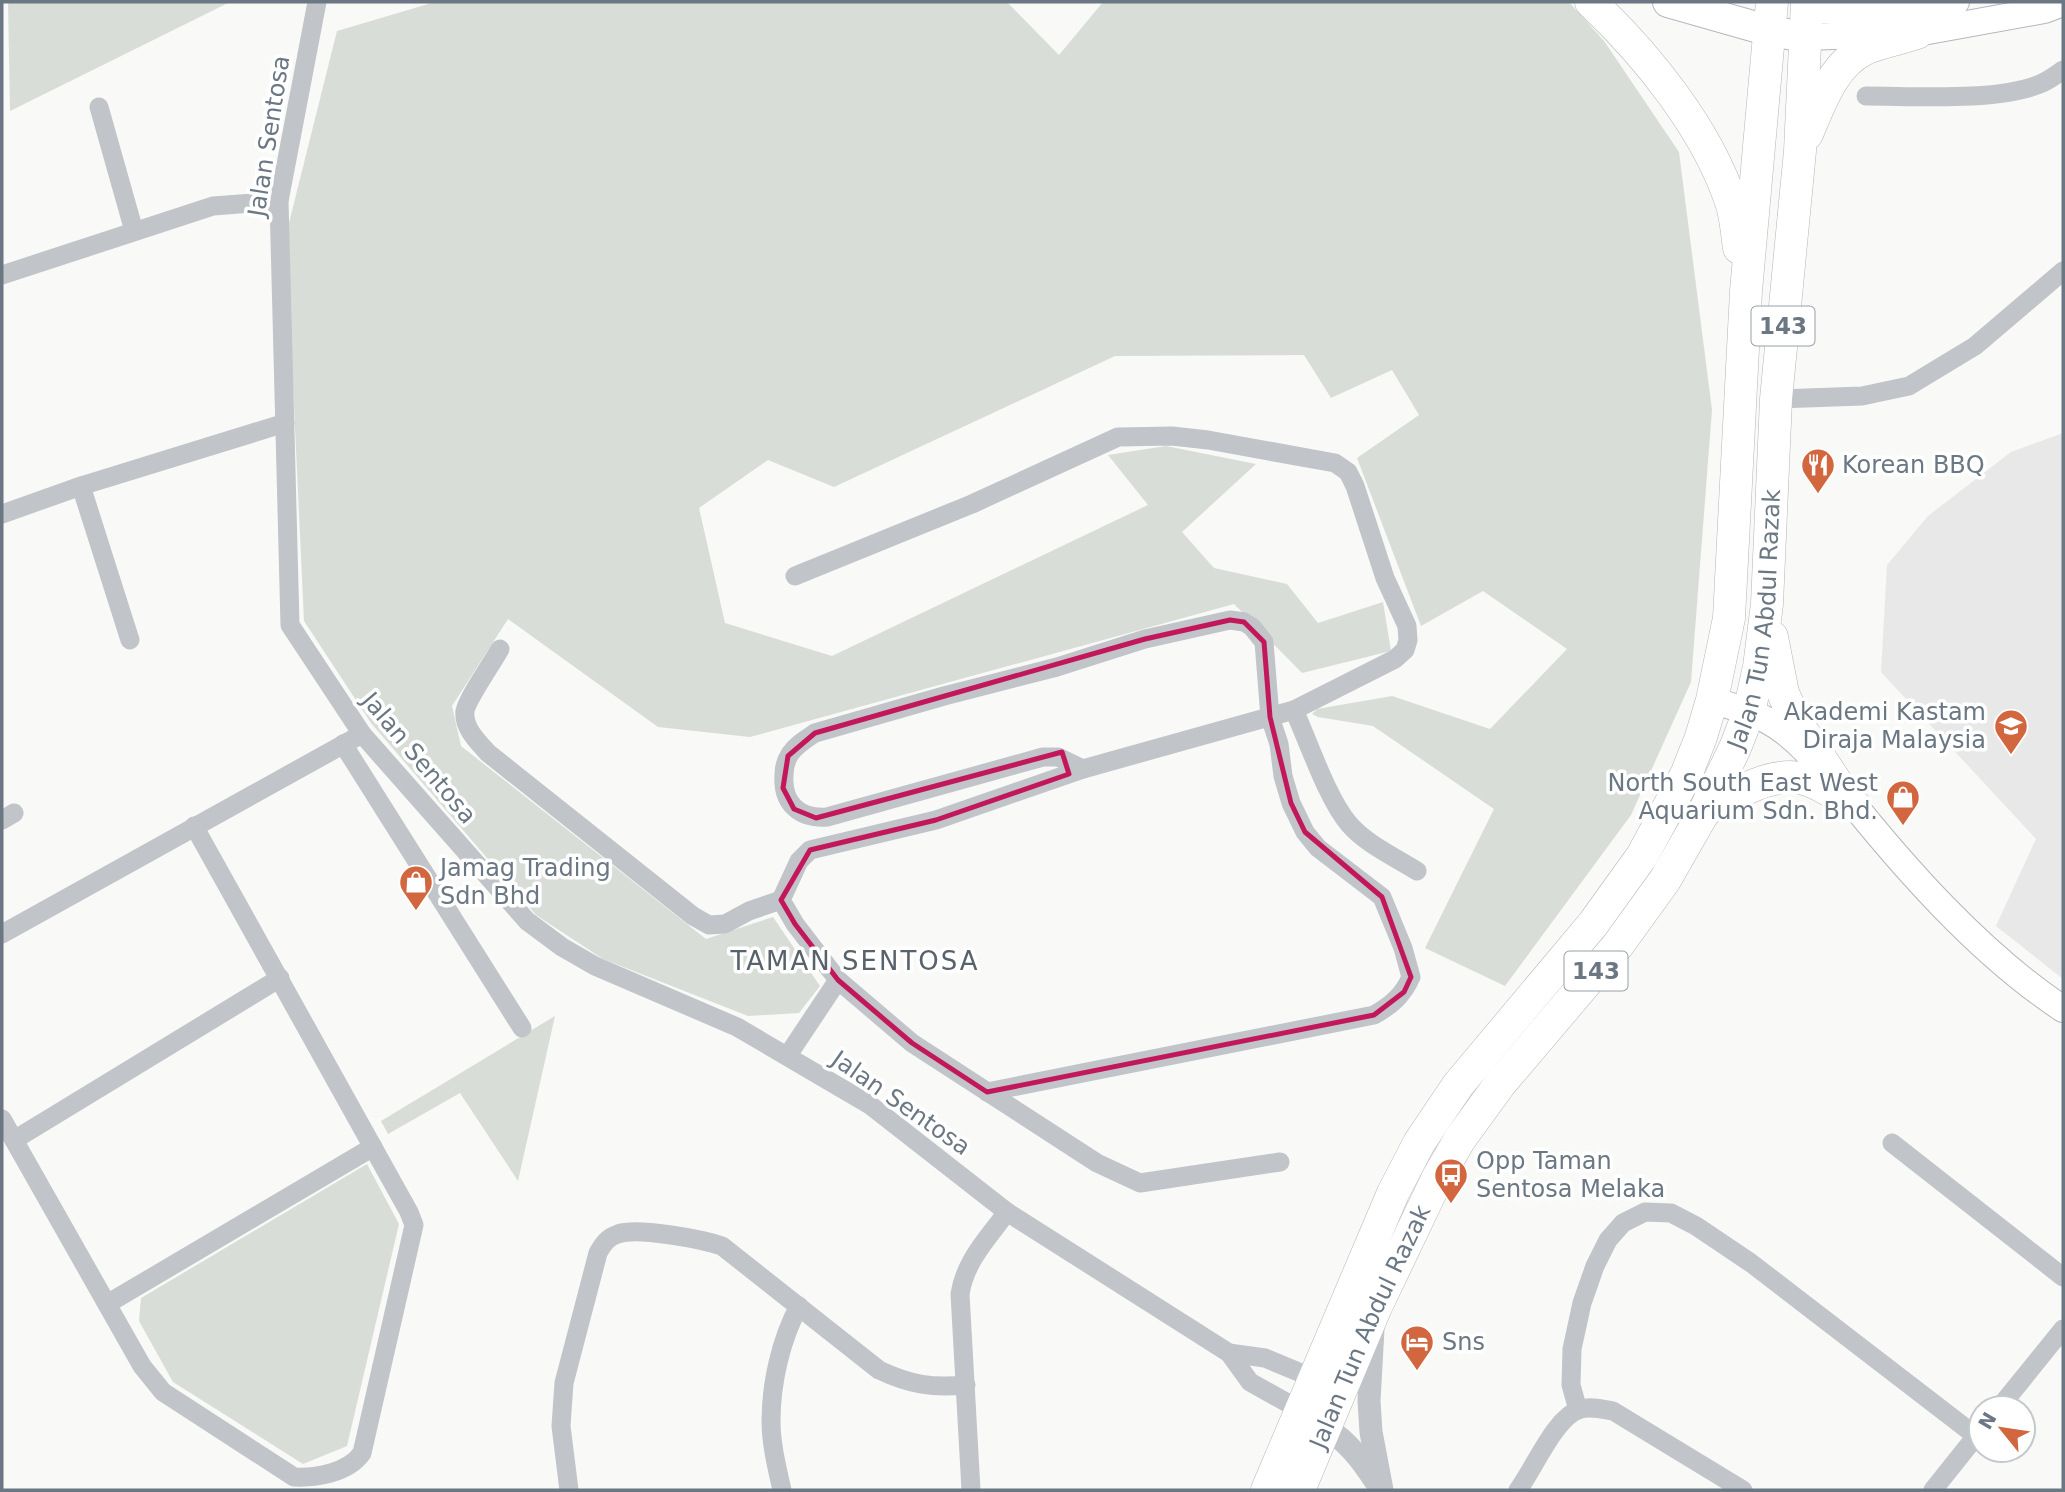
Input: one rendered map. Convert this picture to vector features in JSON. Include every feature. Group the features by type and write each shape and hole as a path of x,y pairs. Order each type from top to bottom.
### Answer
{"highway":[{"path":"1591,2 1620,30 1666,86 1706,146 1732,206 1746,291"},
{"path":"1876,2 1916,22"},
{"name":"Jalan Tun Abdul Razak","path":"1267,1490 1312,1419 1393,1193 1419,1143 1458,1085 1593,924 1642,856 1686,775 1702,737 1729,618 1746,291 1770,9"},
{"name":"Jalan Tun Abdul Razak","path":"1325,1387 1374,1308 1437,1177 1460,1139 1500,1083 1618,945 1665,880 1705,810 1749,712 1768,604 1776,399 1800,151 1806,16"},
{"path":"1800,151 1824,95 1836,74 1850,58 1916,22"},
{"path":"1768,604 1783,693 1795,720 1845,794"},
{"path":"1705,810 1763,783 1792,777 1845,794"},
{"name":"Jalan Tun Abdul Razak","path":"1299,1490 1312,1419"}],"main road":[{"path":"1668,2 1770,9 1806,16 1916,22 2044,10 2063,3"},
{"path":"1916,22 1956,2"},
{"path":"1712,700 1771,720 1786,731 1974,937 2015,974 2063,1009"}],"street":[{"name":"Jalan Sentosa","path":"317,2 279,201 290,625 362,734 527,921 562,947 595,966 737,1027 870,1105 1007,1212 1229,1353 1250,1382 1312,1419"},
{"path":"1866,96 1941,97 2009,93 2041,84 2063,70"},
{"path":"99,107 134,231"},
{"path":"2,275 213,206 279,201"},
{"path":"1776,399 1862,396 1909,386 1975,346 2063,271"},
{"path":"2,514 81,486 285,423"},
{"path":"500,649 465,709 466,722 475,739 488,753 693,916 709,925 725,924 749,911 781,900 799,861 810,849 936,820 1083,769 1294,710 1395,659 1405,650 1408,640 1407,626 1385,579 1348,472 1335,463 1172,436 1118,437 972,504 795,576"},
{"path":"81,486 130,640"},
{"path":"987,1091 1374,1015 1404,992 1412,977 1404,948 1382,897 1318,848 1305,832 1291,803 1283,776 1279,744 1270,718 1264,642 1252,627 1244,622 1230,620 1145,639 1057,667 815,733 788,757 783,788 794,808 805,816 816,818 1043,757 1058,757 1083,769"},
{"path":"1294,710 1337,806 1349,825 1361,836 1417,871"},
{"path":"2,934 362,734"},
{"path":"343,744 522,1028"},
{"path":"2,1119 142,1366 163,1392 294,1477 306,1478 345,1468 356,1462 362,1453 414,1225 194,826"},
{"path":"781,900 795,924 838,980 912,1043 1097,1163 1140,1183 1280,1162"},
{"path":"14,1140 279,978"},
{"path":"788,1055 838,980"},
{"path":"1892,1143 2063,1277"},
{"path":"107,1304 373,1147"},
{"path":"971,1490 960,1294 962,1278 969,1263 1007,1212"},
{"path":"1578,1410 1571,1385 1572,1349 1582,1303 1608,1240 1623,1223 1646,1212 1671,1213 1696,1226 1751,1263 1967,1424"},
{"path":"569,1490 561,1426 564,1383 598,1253 605,1241 616,1234 630,1231 706,1241 722,1247 879,1370 921,1385 966,1385"},
{"path":"782,1490 776,1465 771,1412 780,1356 791,1320 799,1306"},
{"path":"1374,1308 1369,1401 1371,1432 1382,1490"},
{"path":"2010,1394 2063,1329"},
{"name":"Jalan Sentosa","path":"1229,1353 1265,1358 1325,1387"},
{"path":"1518,1490 1561,1423 1578,1410 1595,1407 1613,1411 1743,1490"},
{"path":"1312,1419 1346,1441 1382,1490"},
{"path":"1933,1490 1967,1448"}],"highlighted area":[{"path":"1230,620 1244,622 1264,642 1270,717 1291,803 1305,832 1382,897 1411,977 1404,992 1374,1015 987,1092 912,1043 838,980 795,924 781,900 810,850 936,820 1069,774 1062,752 816,818 794,809 783,788 788,756 815,733 1145,639"}],"shaded area":[{"path":"8,2 230,2 10,111"},
{"path":"435,2 1007,2 1059,55 1103,2 1569,2 1604,41 1679,152 1712,410 1691,682 1631,815 1505,986 1425,948 1494,809 1373,726 1312,714 1317,709 1392,696 1490,729 1567,649 1483,591 1421,626 1357,458 1419,415 1392,370 1331,398 1304,355 1115,356 834,487 768,460 699,508 725,623 832,656 1148,505 1108,455 1166,446 1256,464 1182,532 1214,568 1287,584 1318,623 1383,602 1391,651 1302,673 1234,604 750,737 658,727 508,619 452,706 461,746 706,939 773,917 820,986 799,1013 748,1016 603,959 536,915 371,723 304,621 286,235 337,31"},
{"name":"Akademi Kastam Diraja Malaysia","path":"2063,433 2063,979 1996,926 2036,839 1881,672 1887,565 1928,516 2011,452"},
{"path":"555,1016 518,1181 460,1093 388,1134 381,1121"},
{"path":"367,1164 399,1224 347,1446 303,1464 173,1382 139,1321 141,1298"}],"place":[{"name":"Korean BBQ","path":"1818,495"},
{"name":"Akademi Kastam Diraja Malaysia","path":"2011,756"},
{"name":"North South East West Aquarium Sdn. Bhd.","path":"1903,827"},
{"name":"Jamag Trading Sdn Bhd","path":"416,912"},
{"name":"Opp Taman Sentosa Melaka","path":"1451,1205"},
{"name":"Sns","path":"1417,1372"}],"district":[{"name":"TAMAN SENTOSA","path":"855,961"}]}
